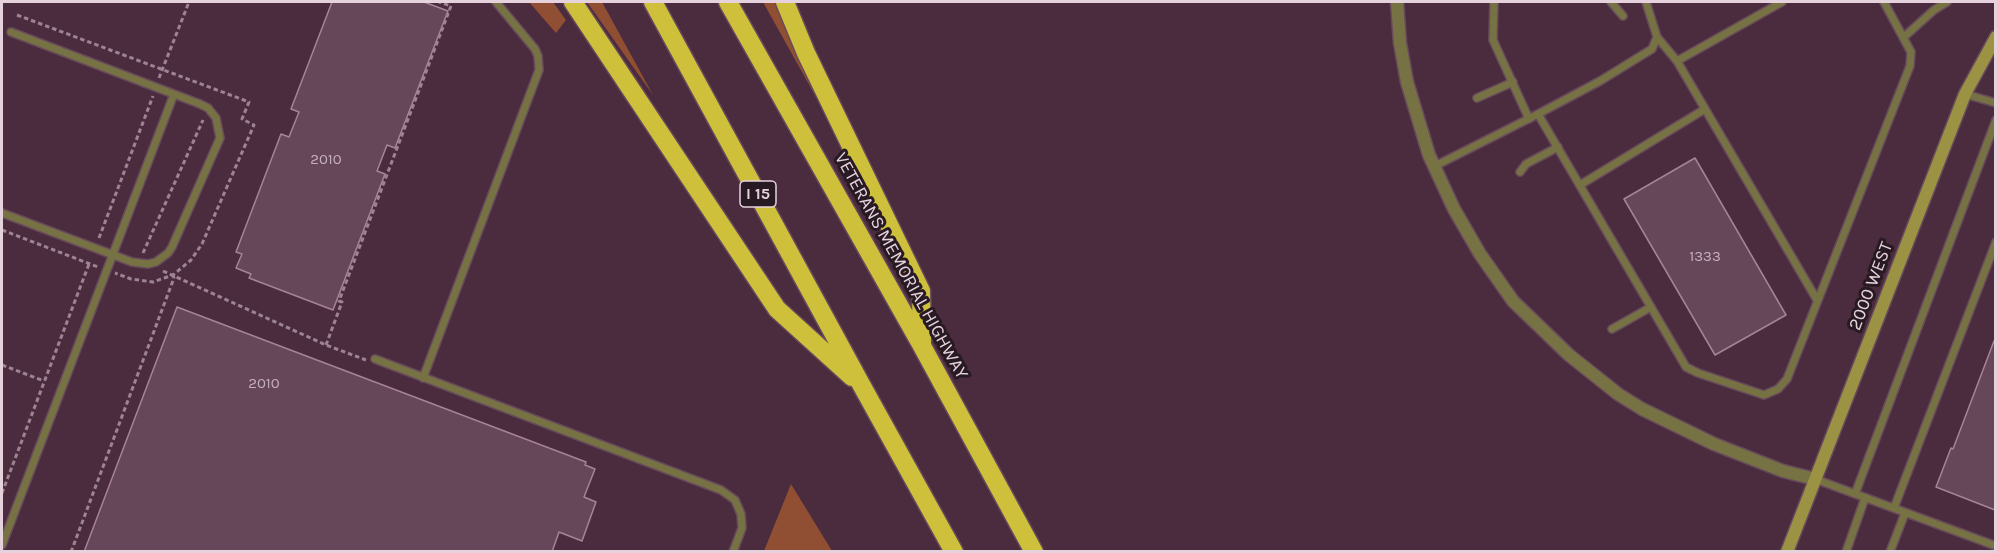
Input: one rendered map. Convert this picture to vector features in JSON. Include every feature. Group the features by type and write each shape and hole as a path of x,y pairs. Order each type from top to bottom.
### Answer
{"highway":[{"path":"573,2 777,309 862,386"},
{"name":"I 15","path":"653,2 954,552"},
{"name":"VETERANS MEMORIAL HIGHWAY","path":"728,2 922,346 1034,552"},
{"path":"785,2 806,53 921,291 922,346"}],"street":[{"path":"1397,2 1400,43 1407,82 1433,167 1480,254 1513,301 1545,334 1591,374 1626,399 1676,427 1750,459 1815,479"},
{"name":"2000 WEST","path":"1786,552 1965,94 1995,37"}],"lane":[{"path":"423,378 539,70 535,50 496,2"},
{"path":"1494,2 1492,40 1529,119"},
{"path":"1611,2 1623,16"},
{"path":"1646,2 1657,37 1677,61 1818,300"},
{"path":"1677,61 1782,2"},
{"path":"1538,114 1686,367 1764,395 1778,389 1786,379 1910,66 1911,52 1884,2"},
{"path":"1904,37 1934,10 1947,2"},
{"path":"2,213 112,255 138,264 148,264 162,258 172,247 218,144 219,125 208,108 11,32"},
{"path":"1433,167 1600,81 1652,49 1657,37"},
{"path":"1477,99 1513,82"},
{"path":"2,545 174,93"},
{"path":"1965,94 1995,103"},
{"path":"1580,185 1705,109"},
{"path":"1855,494 1995,120"},
{"path":"1520,172 1526,164 1558,147"},
{"path":"1894,508 1995,242"},
{"path":"1612,329 1651,307"},
{"path":"375,359 721,490 735,500 741,514 742,528 734,552"},
{"path":"1815,479 1995,546"},
{"path":"1846,552 1866,498"},
{"path":"1890,552 1905,513"}],"path":[{"path":"326,345 342,302 339,301 343,290 451,6 439,2"},
{"path":"2,230 131,279 153,282 173,275 191,260 202,244 255,125 242,119 249,102 17,15"},
{"path":"131,279 208,108"},
{"path":"148,264 326,345 374,363 375,359"},
{"path":"71,552 174,278 173,275"},
{"path":"2,365 44,381"}],"shaded area":[{"path":"529,2 553,2 566,20 556,33"},
{"path":"587,2 602,2 653,95"},
{"path":"763,2 778,2 826,104 821,106"},
{"path":"791,484 832,551 764,551"}],"building":[{"path":"332,2 424,2 448,11 395,148 387,145 377,171 385,174 333,310 249,278 251,274 236,268 242,254 236,252 281,134 289,137 299,112 291,109"},
{"path":"1695,158 1786,315 1715,355 1624,199"},
{"path":"177,307 586,462 585,465 595,469 584,497 596,502 582,541 559,532 552,552 84,552"},
{"path":"1995,341 1995,510 1936,487"}]}
